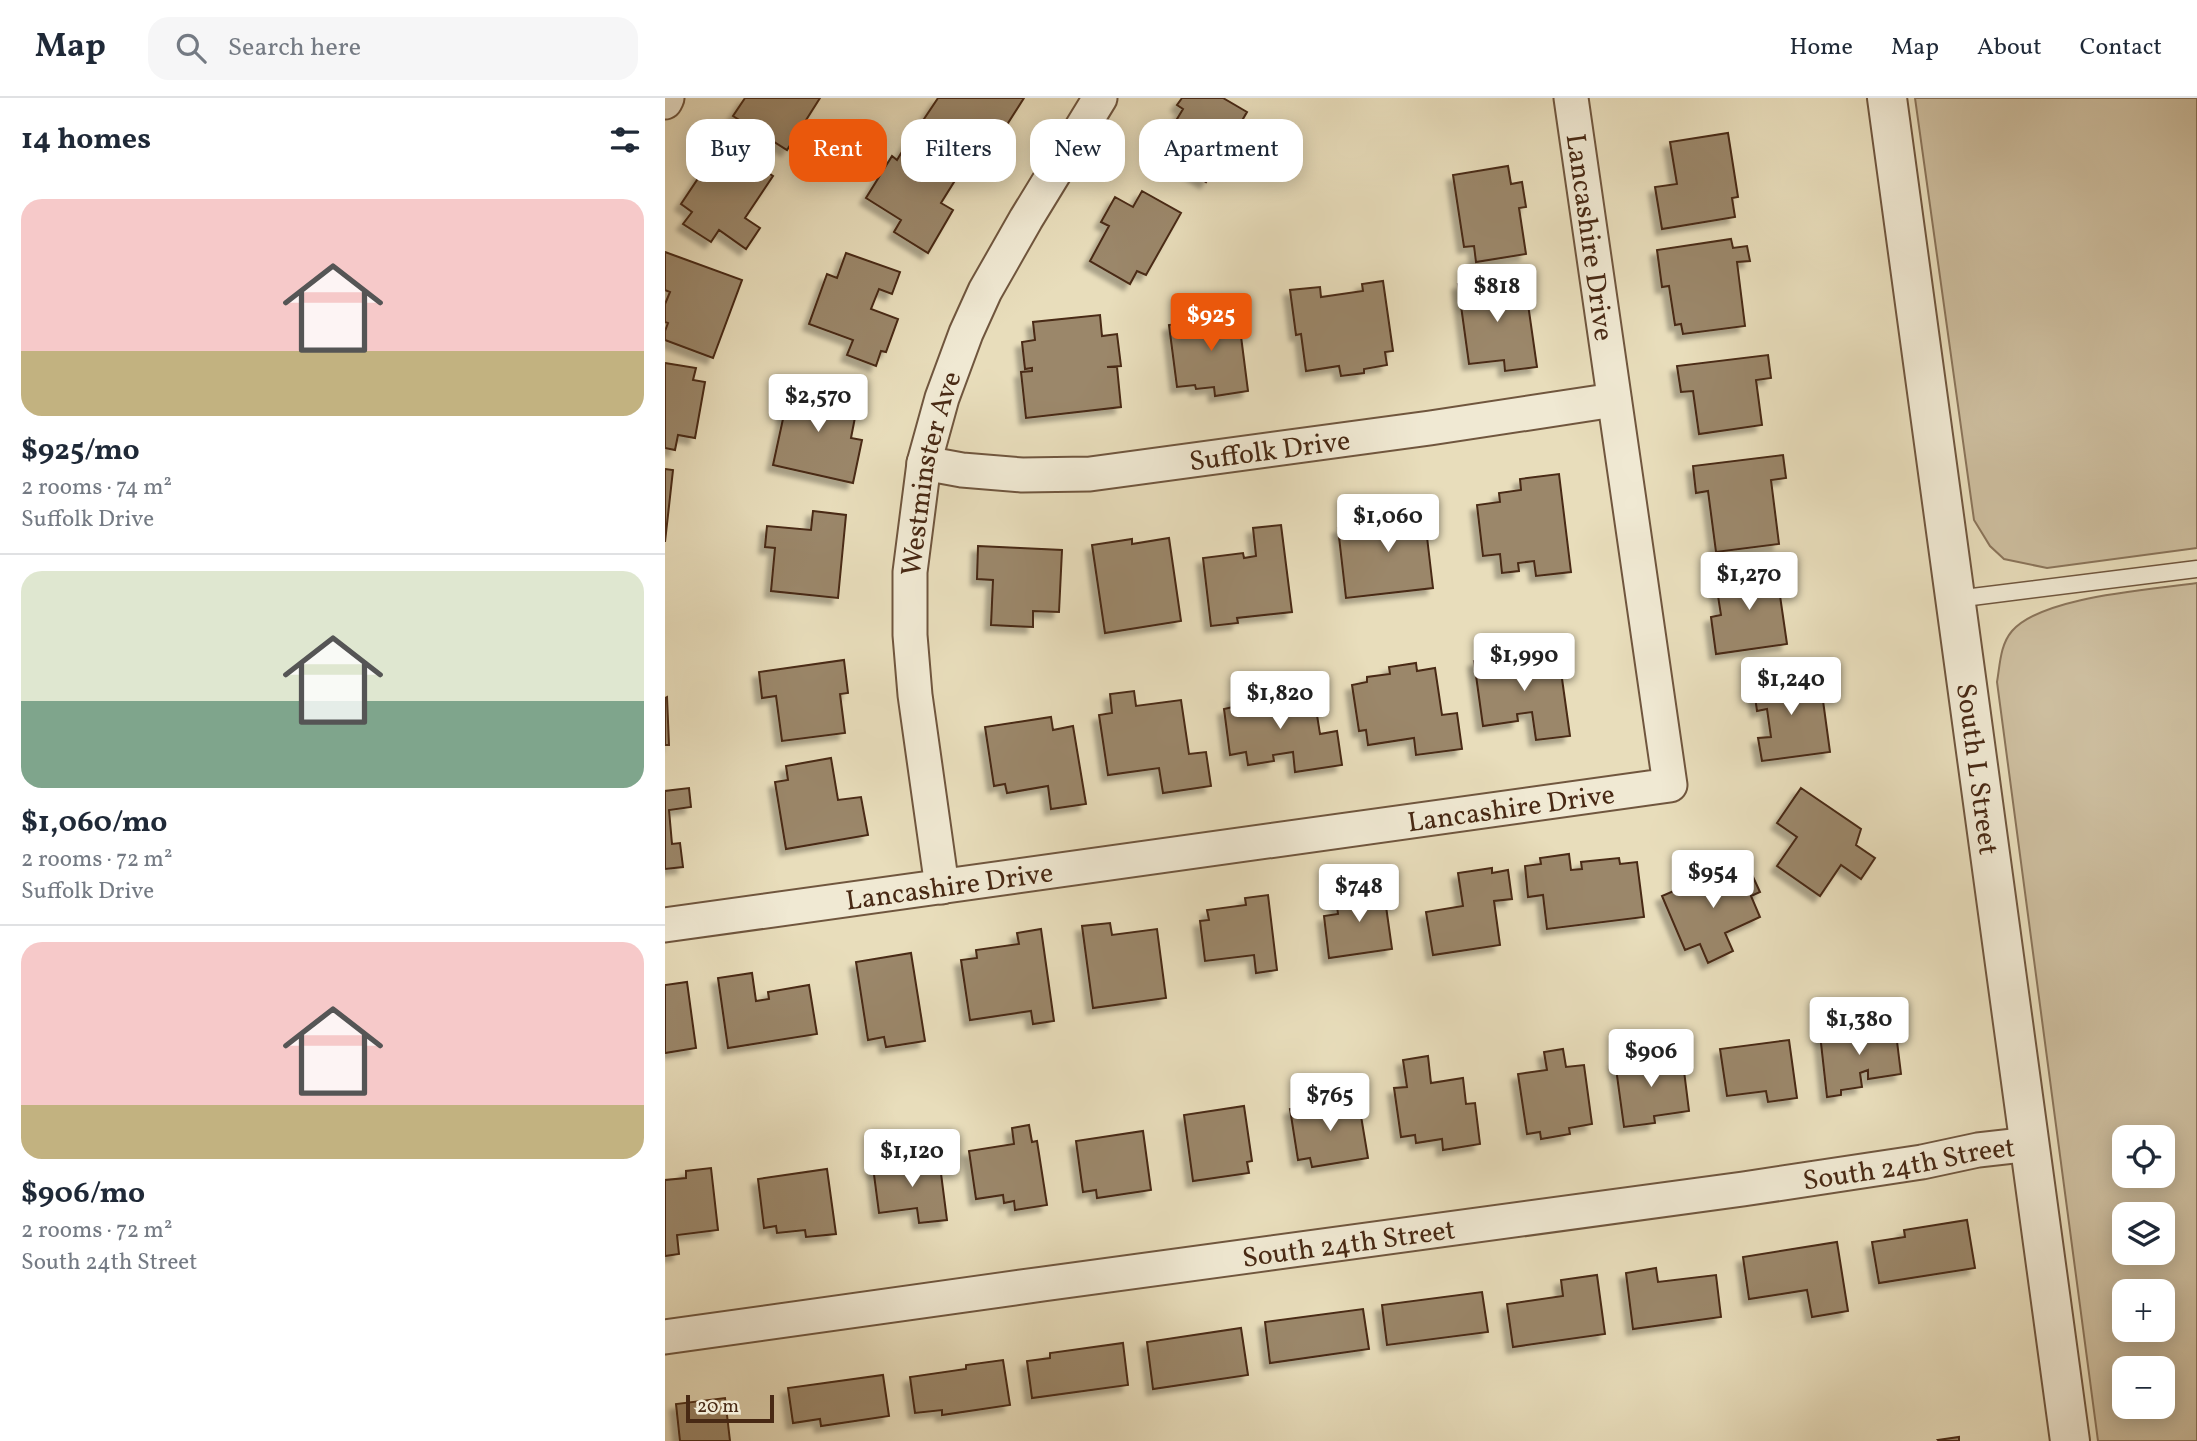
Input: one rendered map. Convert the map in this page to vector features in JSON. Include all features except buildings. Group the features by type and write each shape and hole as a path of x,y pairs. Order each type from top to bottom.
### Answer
{"street":[{"name":"Westminster Ave","path":"942,887 915,695 910,635 910,572 925,463 942,398 985,291 1100,98"},
{"name":"Lancashire Drive","path":"665,925 1670,785 1571,98"},
{"name":"South L Street","path":"1887,98 2070,1441"},
{"name":"Suffolk Drive","path":"925,463 962,470 1023,475 1090,474 1614,400"},
{"name":"South 24th Street","path":"665,1337 1729,1191 1922,1162 1978,1150 2031,1144"}],"lane":[{"path":"1956,599 2197,569"}],"shaded area":[{"path":"1915,98 2197,98 2197,548 2047,568 2004,559 1990,546 1974,520"},
{"path":"2197,583 2197,1441 2098,1441 1997,682 2005,642 2012,631 2027,619 2072,602"}]}
